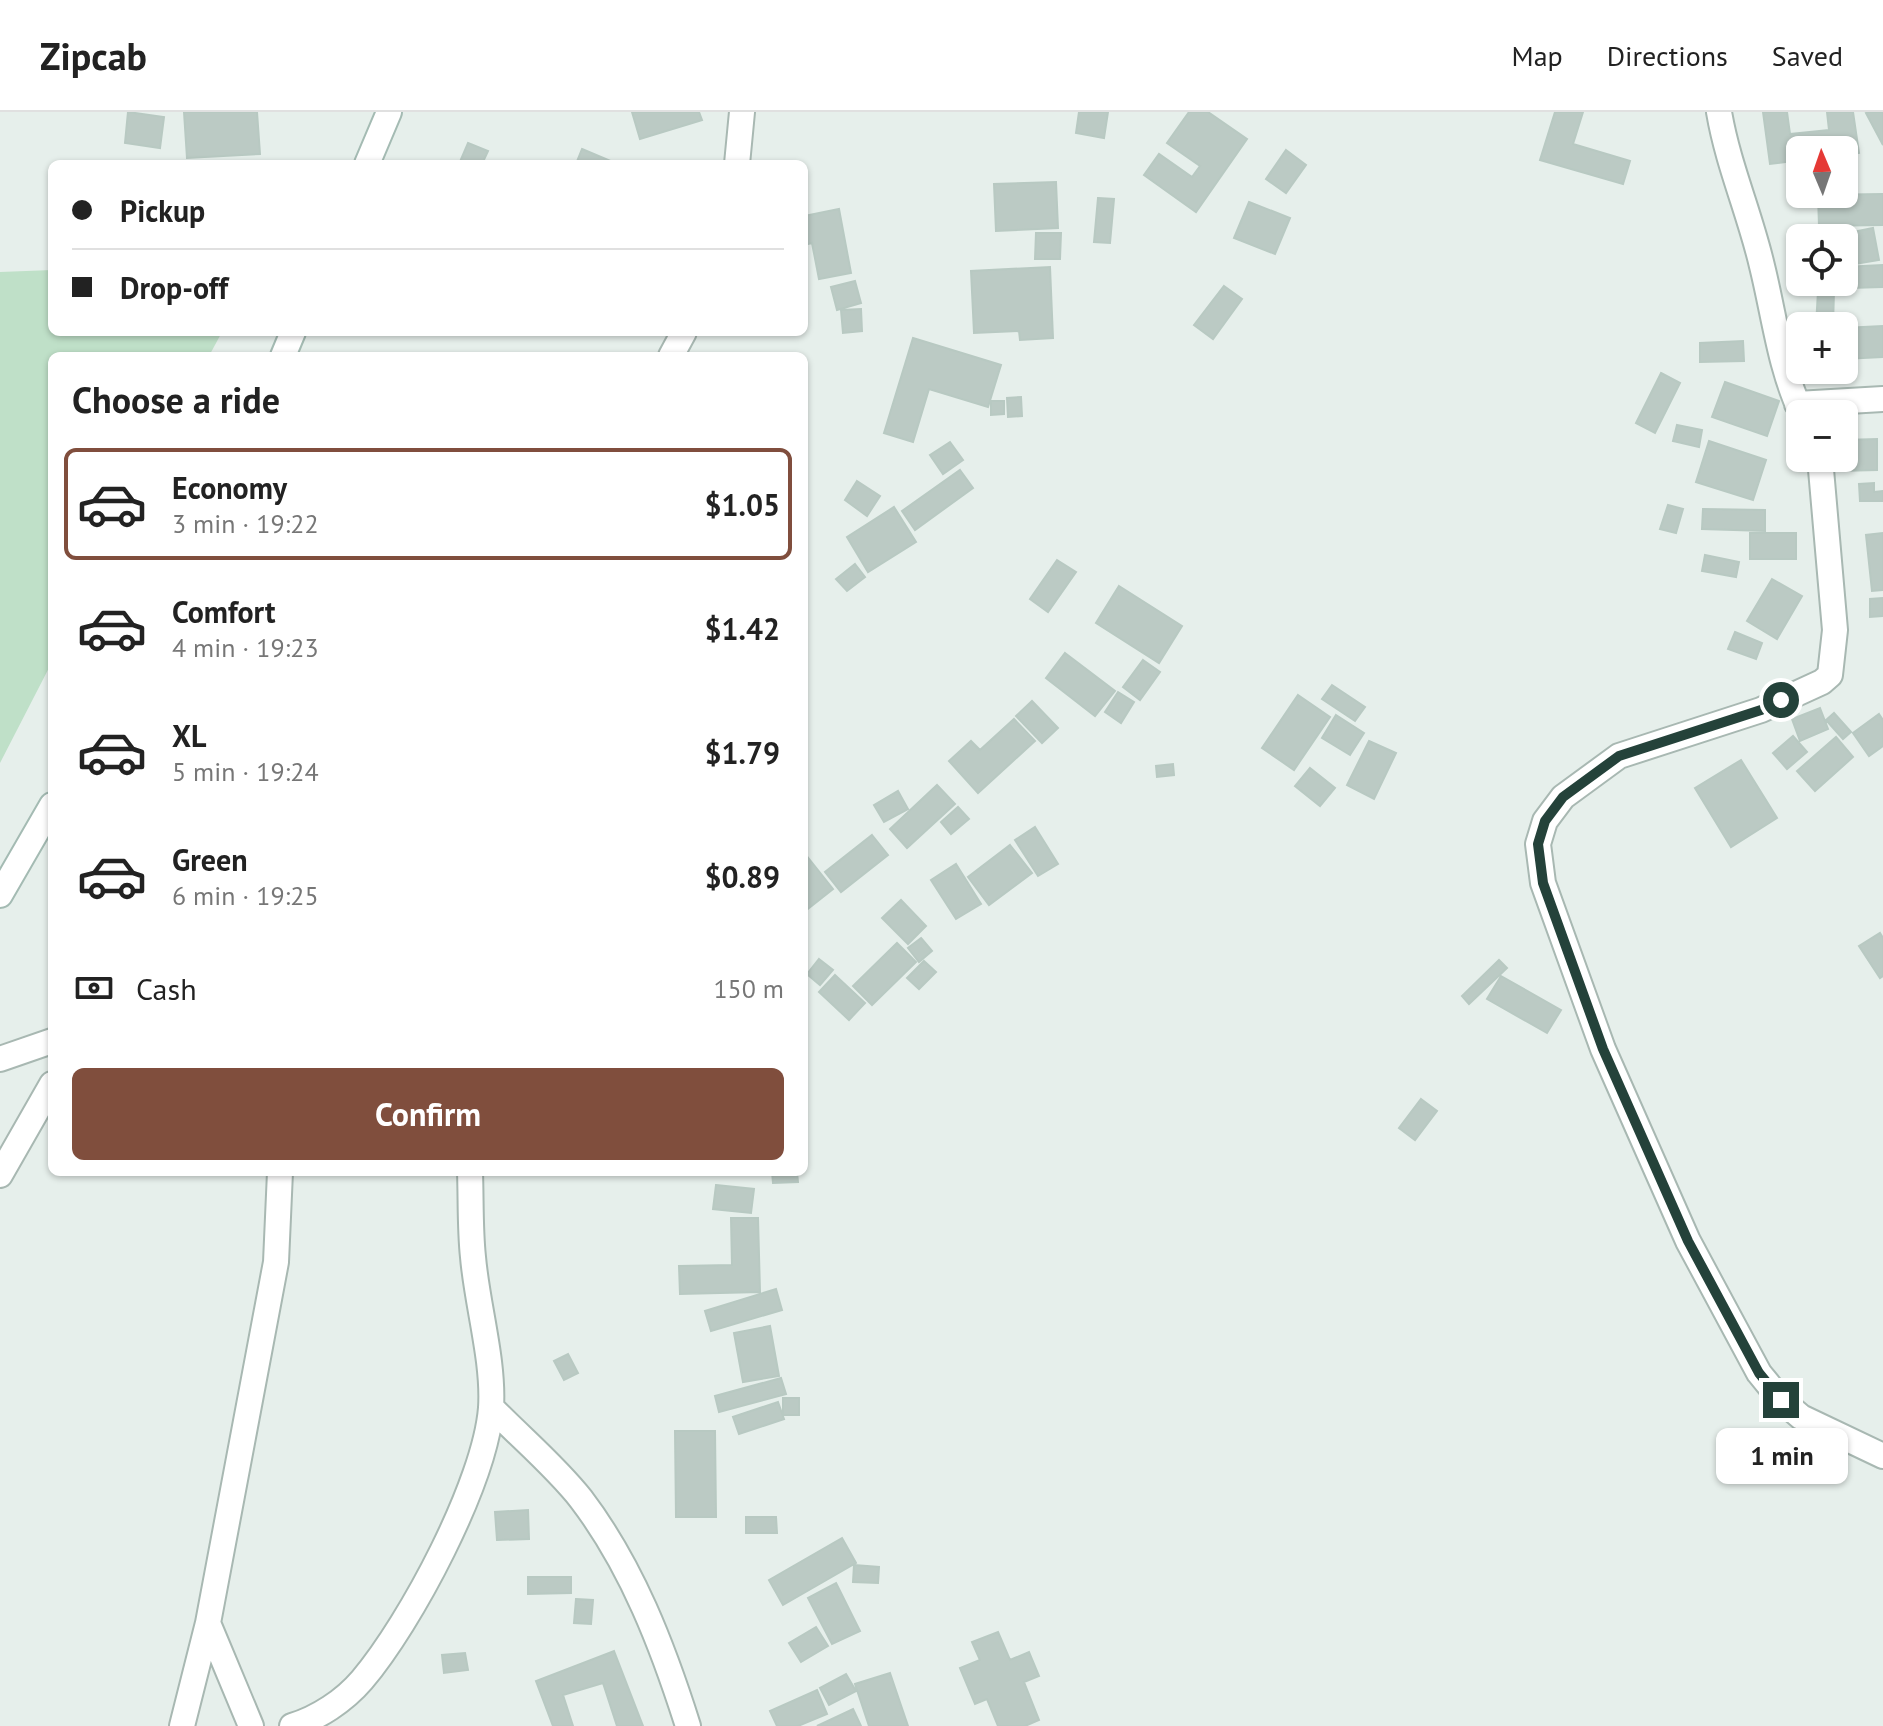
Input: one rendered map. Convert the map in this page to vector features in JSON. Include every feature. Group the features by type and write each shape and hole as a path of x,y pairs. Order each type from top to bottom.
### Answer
{"street":[{"path":"369,160 389,112"},
{"path":"737,160 742,112"},
{"path":"1719,112 1724,141 1762,263 1779,340 1797,400"},
{"path":"1858,402 1883,399"},
{"path":"1821,472 1835,630 1830,675 1822,682 1761,710 1619,756 1563,797 1545,821 1538,844 1543,883 1603,1049 1688,1241 1759,1373 1781,1400 1801,1417 1883,1456"},
{"path":"0,895 48,812"},
{"path":"0,1059 48,1042"},
{"path":"0,1175 48,1094"},
{"path":"182,1726 208,1623 276,1262 280,1176"},
{"path":"292,1726 312,1720 361,1681 407,1615 459,1516 482,1454 491,1407 486,1343 473,1257 470,1176"},
{"path":"491,1407 580,1499 620,1560 663,1647 688,1726"},
{"path":"208,1623 251,1726"}],"green space":[{"path":"48,270 48,336 220,336 211,352 48,352 48,670 0,763 0,272"}],"building":[{"path":"128,112 164,117 160,148 125,143"},
{"path":"184,112 257,112 260,154 187,158"},
{"path":"632,112 699,112 702,120 640,139"},
{"path":"1079,112 1108,112 1104,138 1076,133"},
{"path":"1189,112 1208,112 1247,139 1196,212 1144,175 1159,154 1192,177 1200,166 1167,143"},
{"path":"1555,112 1583,112 1573,144 1630,161 1623,184 1540,160"},
{"path":"1763,112 1787,112 1790,134 1829,130 1827,112 1853,112 1857,136 1786,136 1786,162 1770,164"},
{"path":"1883,112 1883,145 1866,113"},
{"path":"468,143 488,151 484,160 461,160"},
{"path":"582,149 608,160 578,160"},
{"path":"1286,150 1306,165 1286,193 1266,179"},
{"path":"1056,182 1058,228 996,231 994,184"},
{"path":"1858,194 1883,194 1883,225 1819,224 1818,208 1858,208"},
{"path":"1098,198 1114,199 1110,243 1094,242"},
{"path":"1249,202 1290,218 1275,254 1234,238"},
{"path":"839,209 851,273 819,279 812,243 808,244 808,215"},
{"path":"1873,228 1879,260 1858,263 1858,231"},
{"path":"1036,233 1061,233 1060,259 1035,259"},
{"path":"1883,265 1883,287 1858,288 1858,266"},
{"path":"1050,267 1053,338 1020,340 1019,331 974,333 971,271"},
{"path":"855,281 861,303 837,310 831,287"},
{"path":"1224,286 1242,299 1213,339 1194,325"},
{"path":"1818,296 1834,296 1833,312 1817,312"},
{"path":"861,309 862,331 843,333 841,310"},
{"path":"1883,326 1883,357 1858,358 1858,327"},
{"path":"913,338 1001,365 988,407 929,389 913,442 884,433"},
{"path":"1743,341 1744,361 1700,362 1700,343"},
{"path":"1661,373 1680,383 1655,433 1636,423"},
{"path":"1725,382 1779,401 1767,436 1712,417"},
{"path":"1021,397 1022,416 1008,417 1007,398"},
{"path":"991,401 1004,401 1004,414 991,415"},
{"path":"1677,425 1702,430 1699,447 1673,441"},
{"path":"1877,439 1877,470 1858,470 1858,440"},
{"path":"1709,441 1766,460 1753,500 1696,482"},
{"path":"950,442 963,460 943,474 930,455"},
{"path":"960,470 973,488 915,530 902,511"},
{"path":"857,481 880,496 867,516 845,500"},
{"path":"1874,483 1874,492 1883,491 1883,501 1860,501 1859,484"},
{"path":"1668,505 1683,509 1676,533 1660,529"},
{"path":"894,507 916,542 868,572 847,537"},
{"path":"1703,509 1765,510 1765,531 1702,529"},
{"path":"1750,533 1796,533 1796,559 1750,559"},
{"path":"1883,533 1883,590 1872,591 1866,535"},
{"path":"1705,555 1739,562 1736,577 1702,571"},
{"path":"1057,560 1076,572 1048,612 1030,599"},
{"path":"855,564 865,577 847,591 836,579"},
{"path":"1772,579 1802,596 1777,639 1747,621"},
{"path":"1119,586 1182,626 1159,663 1096,623"},
{"path":"1883,598 1883,616 1870,617 1870,599"},
{"path":"1735,632 1762,643 1756,659 1728,649"},
{"path":"1065,653 1115,691 1095,716 1046,678"},
{"path":"1143,660 1160,672 1140,700 1123,687"},
{"path":"1332,685 1365,707 1355,721 1322,699"},
{"path":"1118,692 1134,702 1121,723 1105,712"},
{"path":"1298,695 1330,717 1294,770 1262,748"},
{"path":"1032,701 1058,728 1042,743 1016,716"},
{"path":"1820,708 1828,729 1800,741 1792,719"},
{"path":"1834,713 1851,732 1843,739 1826,720"},
{"path":"1879,714 1883,720 1883,746 1869,756 1853,733"},
{"path":"1336,715 1364,733 1350,755 1322,738"},
{"path":"1014,719 1035,741 978,793 949,761 971,741 980,750"},
{"path":"1793,736 1807,752 1787,769 1773,753"},
{"path":"1836,737 1853,757 1815,791 1797,771"},
{"path":"1369,741 1396,753 1374,799 1347,785"},
{"path":"1741,760 1777,818 1731,847 1695,788"},
{"path":"1173,764 1174,775 1157,777 1156,766"},
{"path":"1310,768 1335,788 1320,806 1295,786"},
{"path":"937,785 955,804 907,848 890,829"},
{"path":"898,791 908,809 884,822 874,805"},
{"path":"958,807 969,819 951,834 941,822"},
{"path":"1035,827 1058,864 1038,876 1015,840"},
{"path":"872,835 888,855 841,892 825,872"},
{"path":"1010,845 1032,873 989,905 968,877"},
{"path":"808,858 833,889 808,909"},
{"path":"956,864 981,904 956,919 931,880"},
{"path":"901,900 926,926 908,944 882,918"},
{"path":"1880,933 1883,938 1883,976 1880,978 1859,946"},
{"path":"921,938 932,951 919,962 908,948"},
{"path":"897,943 916,962 872,1005 853,986"},
{"path":"819,959 833,970 820,985 808,973"},
{"path":"1499,960 1507,968 1469,1004 1462,996"},
{"path":"924,961 936,972 919,989 907,978"},
{"path":"835,975 865,1003 849,1020 819,992"},
{"path":"1501,976 1561,1010 1547,1033 1487,999"},
{"path":"1421,1099 1437,1111 1415,1140 1399,1128"},
{"path":"772,1176 797,1176 798,1182 773,1183"},
{"path":"716,1185 754,1189 751,1213 713,1209"},
{"path":"731,1218 758,1218 760,1292 680,1294 679,1266 732,1265"},
{"path":"776,1289 782,1310 711,1331 705,1311"},
{"path":"770,1326 779,1376 743,1382 734,1333"},
{"path":"568,1354 578,1373 564,1380 554,1361"},
{"path":"781,1378 786,1394 719,1412 715,1396"},
{"path":"783,1398 799,1398 799,1415 783,1415"},
{"path":"778,1402 784,1419 739,1434 733,1417"},
{"path":"675,1431 715,1431 716,1517 676,1517"},
{"path":"528,1510 529,1539 497,1540 495,1512"},
{"path":"746,1517 776,1517 777,1533 746,1533"},
{"path":"842,1538 856,1563 783,1605 769,1580"},
{"path":"854,1565 879,1567 878,1583 853,1582"},
{"path":"528,1577 571,1577 571,1593 528,1594"},
{"path":"836,1583 860,1631 832,1644 808,1598"},
{"path":"576,1599 593,1600 591,1624 574,1623"},
{"path":"816,1627 828,1646 801,1662 789,1643"},
{"path":"998,1632 1010,1660 1029,1652 1039,1676 1024,1682 1039,1720 1025,1726 998,1726 987,1699 975,1704 960,1668 980,1660 972,1642"},
{"path":"614,1651 643,1726 617,1726 603,1683 563,1695 573,1726 553,1726 536,1681"},
{"path":"465,1653 468,1670 444,1673 442,1655"},
{"path":"890,1673 908,1726 869,1726 855,1684"},
{"path":"846,1674 856,1691 829,1705 820,1688"},
{"path":"817,1690 827,1714 798,1726 777,1726 770,1711"},
{"path":"853,1709 861,1726 817,1726"}],"route":[{"path":"1781,700 1761,710 1619,756 1563,797 1545,821 1538,844 1543,883 1603,1049 1688,1241 1759,1373 1781,1400"}]}
